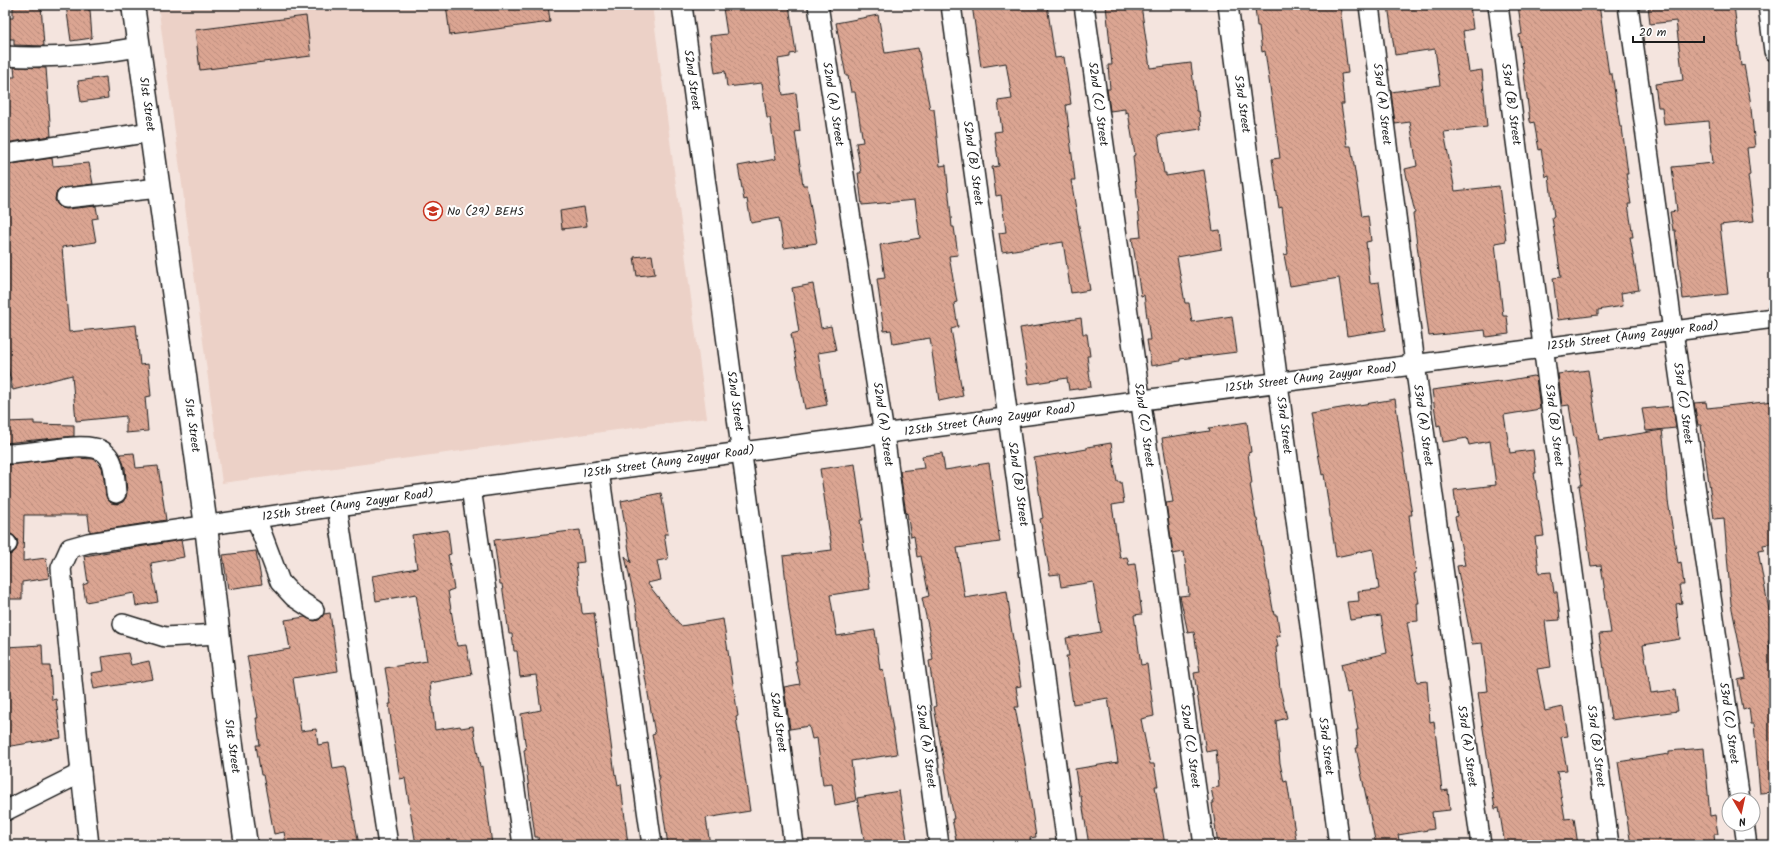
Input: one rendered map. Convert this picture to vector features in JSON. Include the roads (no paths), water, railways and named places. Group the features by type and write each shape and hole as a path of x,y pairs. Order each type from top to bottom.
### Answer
{"street":[{"name":"51st Street","path":"133,5 206,526 228,716 246,845"},
{"name":"52nd Street","path":"682,5 794,845"},
{"name":"52nd (A) Street","path":"818,5 884,434 939,845"},
{"name":"52nd (B) Street","path":"951,5 1067,845"},
{"name":"52nd (C) Street","path":"1084,5 1204,845"},
{"name":"53rd Street","path":"1228,5 1339,845"},
{"name":"53rd (A) Street","path":"1369,5 1415,364 1481,845"},
{"name":"53rd (B) Street","path":"1498,5 1609,845"},
{"name":"53rd (C) Street","path":"1628,5 1739,792"},
{"path":"1768,5 1774,51"},
{"path":"5,56 58,57 95,54 139,47"},
{"path":"6,154 151,132"},
{"path":"66,198 159,188"},
{"name":"125th Street (Aung Zayyar Road)","path":"80,772 62,568 70,548 88,543 337,506 471,488 1774,318"},
{"path":"5,454 31,453 80,447 94,448 102,451 112,463 116,493"},
{"path":"599,471 652,845"},
{"path":"471,488 523,845"},
{"path":"337,506 388,845"},
{"path":"256,518 280,582 294,597 314,610"},
{"path":"123,624 165,637 218,634"},
{"path":"5,812 80,772 89,845"},
{"path":"1745,832 1747,845"}],"place":[{"name":"No (29) BEHS","path":"433,211"}]}
